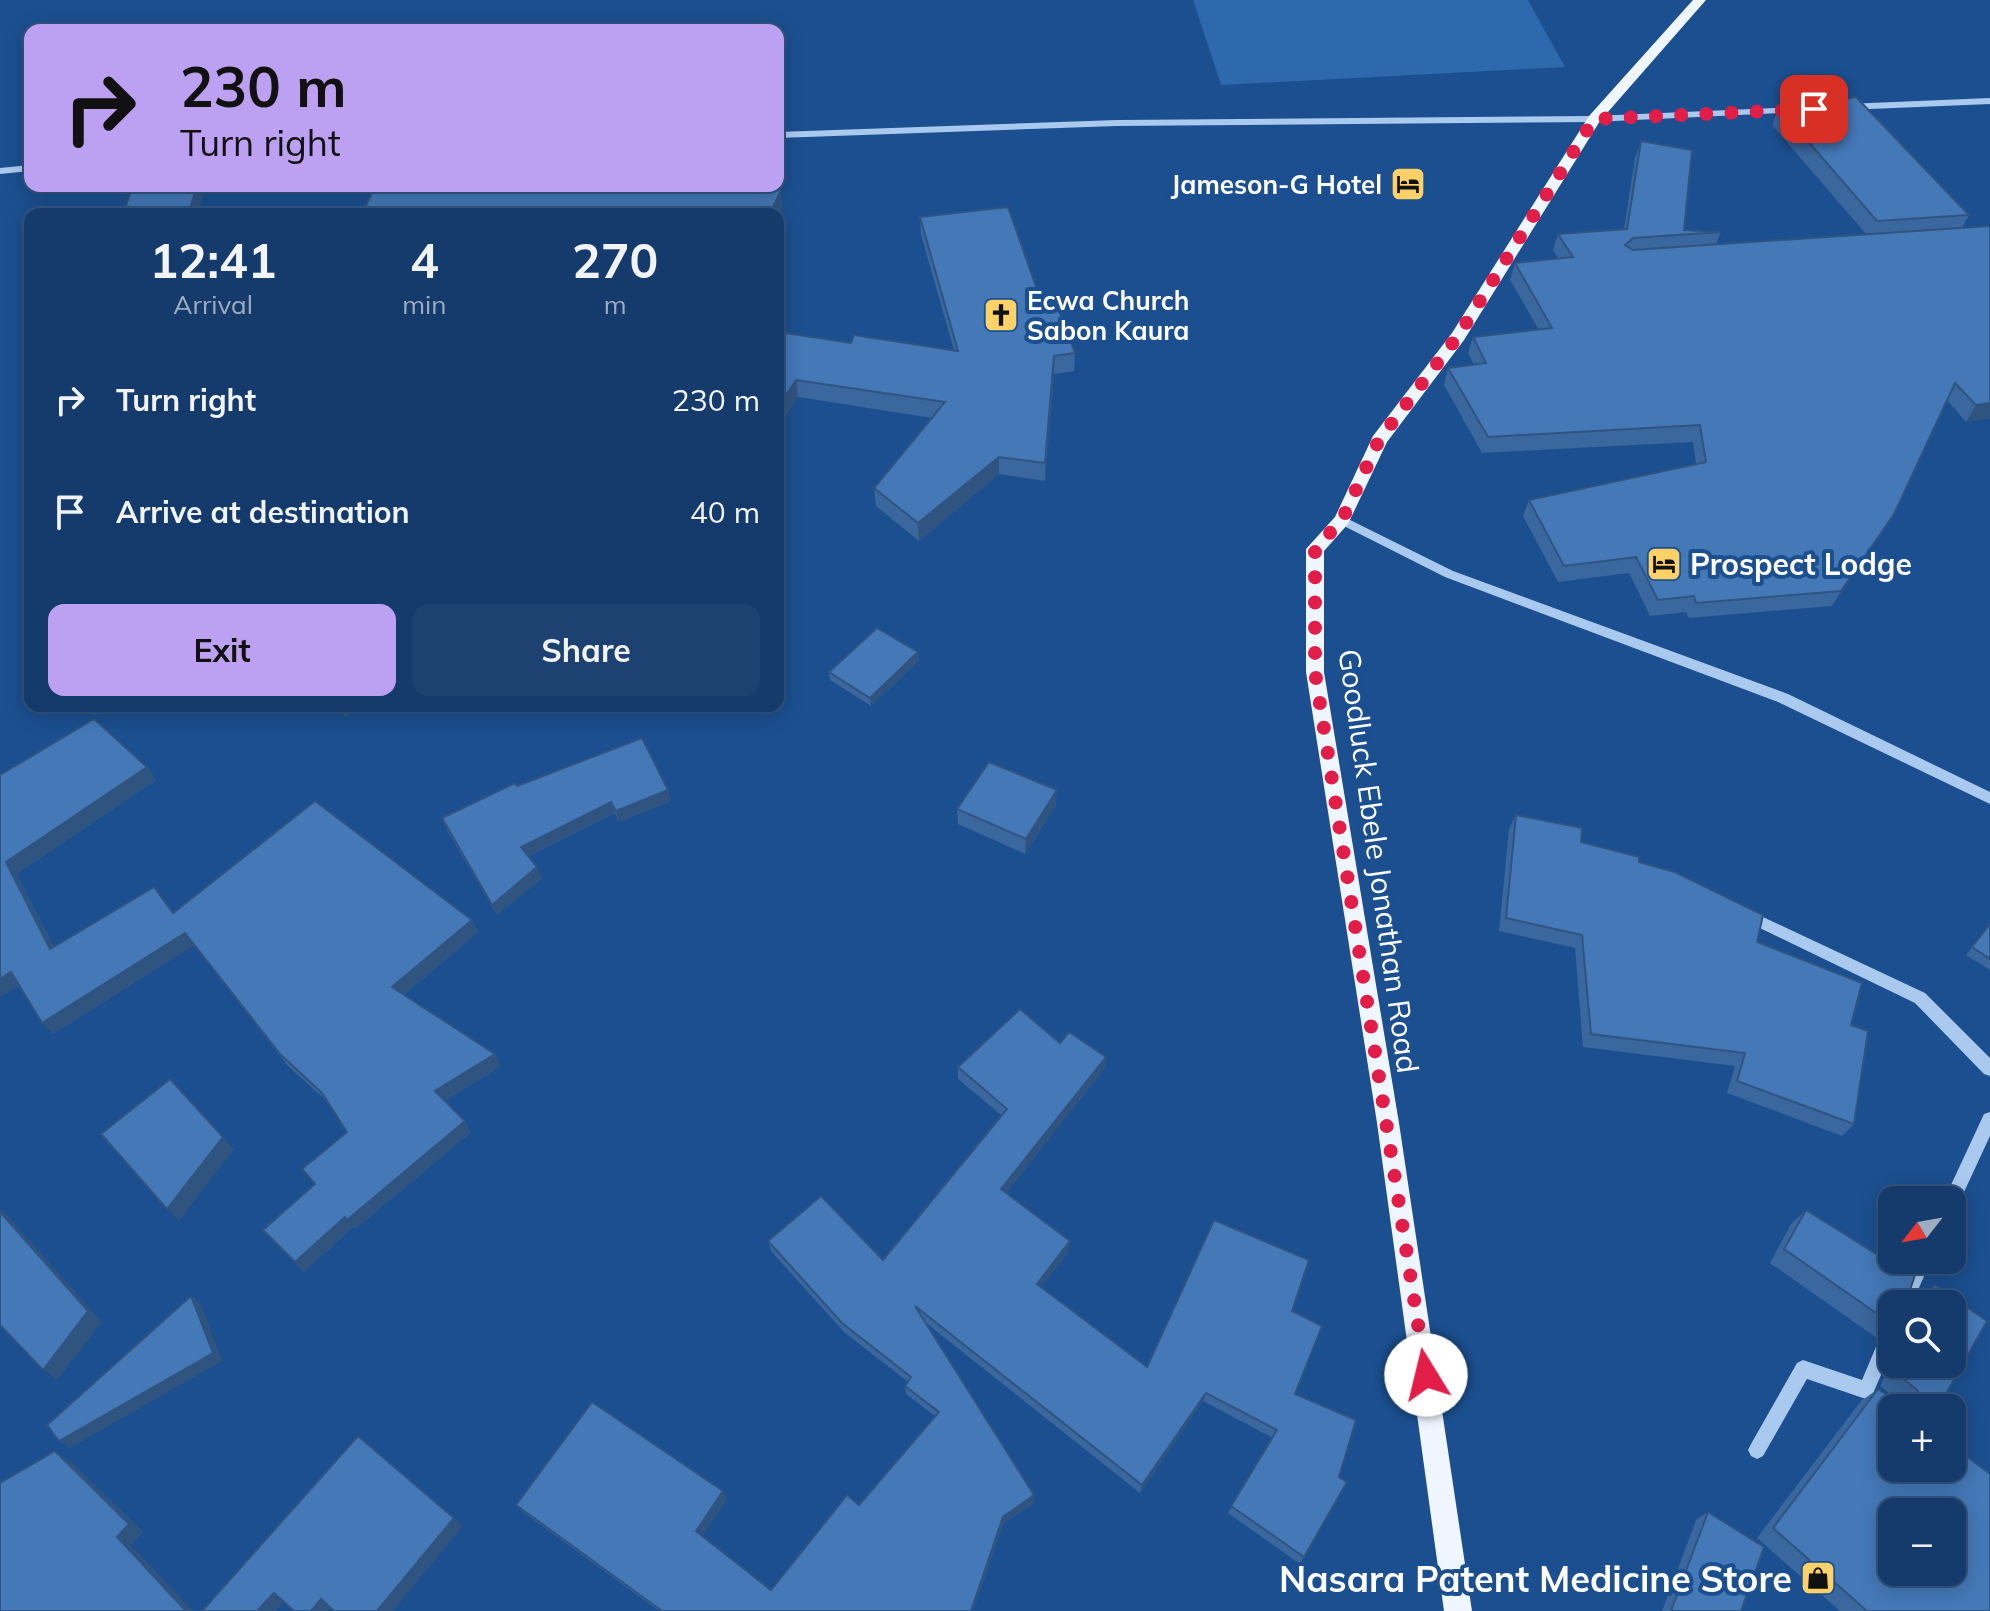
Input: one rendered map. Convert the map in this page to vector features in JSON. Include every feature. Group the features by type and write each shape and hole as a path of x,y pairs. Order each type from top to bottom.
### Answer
{"main road":[{"name":"Goodluck Ebele Jonathan Road","path":"1458,1611 1388,1123 1315,672 1315,549 1342,520 1379,440 1458,336 1594,119 1700,0"}],"street":[{"path":"1830,108 1990,101"},
{"path":"784,135 1117,123 1594,119 1814,109"},
{"path":"0,171 24,169"},
{"path":"1342,520 1449,574 1783,698 1990,798"},
{"path":"1734,909 1920,998 1990,1069"},
{"path":"1959,1186 1990,1119"},
{"path":"1866,1390 1878,1362"},
{"path":"1757,1450 1803,1369 1866,1390 1878,1399"}],"shaded area":[{"path":"1193,0 1528,0 1565,67 1221,85"}],"building":[{"path":"1856,97 1969,215 1877,221 1779,108"},
{"path":"1641,141 1692,150 1684,230 1721,232 1633,238 1625,245 1633,250 1990,226 1990,403 1976,405 1955,383 1894,514 1841,591 1696,603 1694,596 1658,600 1636,557 1564,566 1529,500 1706,462 1700,425 1488,437 1448,368 1486,363 1473,337 1552,328 1515,263 1573,257 1558,234 1627,229"},
{"path":"131,192 195,192 190,208 125,208"},
{"path":"372,192 780,192 773,208 365,208"},
{"path":"1008,207 1044,309 1058,307 1075,353 1054,356 1045,463 999,457 918,523 874,488 945,402 796,380 784,398 784,333 851,343 854,335 958,351 920,217"},
{"path":"877,628 918,652 870,698 829,672"},
{"path":"94,719 147,767 6,862 50,949 154,887 173,913 315,801 472,920 392,987 495,1054 435,1091 465,1121 347,1220 345,1217 295,1262 263,1230 315,1184 302,1169 347,1132 322,1093 280,1054 185,933 42,1023 11,972 0,979 0,775"},
{"path":"642,738 668,790 616,811 611,802 521,847 537,867 492,905 442,818 515,783 517,786"},
{"path":"989,762 1057,790 1026,839 957,809"},
{"path":"1516,815 1582,828 1581,842 1639,857 1639,862 1675,872 1763,915 1757,942 1862,983 1851,1025 1868,1031 1854,1124 1737,1081 1745,1053 1591,1034 1582,935 1506,918"},
{"path":"1990,924 1990,959 1972,947"},
{"path":"1020,1009 1060,1043 1069,1032 1106,1057 1001,1189 1070,1241 1037,1284 1147,1367 1214,1220 1309,1260 1292,1311 1322,1326 1295,1394 1356,1420 1339,1477 1347,1482 1304,1557 1231,1506 1277,1430 1206,1393 1142,1485 915,1306 1034,1495 1003,1517 971,1611 662,1611 516,1505 592,1402 723,1491 696,1531 771,1590 847,1495 859,1505 939,1412 905,1386 911,1377 842,1323 768,1241 821,1196 883,1260 1007,1109 958,1067"},
{"path":"170,1079 223,1137 167,1209 101,1134"},
{"path":"1806,1210 1878,1255 1878,1274 1915,1274 1910,1290 1878,1290 1878,1314 1784,1249"},
{"path":"0,1212 88,1311 43,1370 0,1325"},
{"path":"191,1296 213,1353 59,1441 47,1425"},
{"path":"1966,1306 1987,1321 1966,1358"},
{"path":"1902,1378 1955,1378 1946,1394 1919,1394"},
{"path":"1878,1389 1886,1394 1878,1394 1878,1482 1966,1482 1966,1455 1990,1474 1990,1611 1867,1611 1773,1528"},
{"path":"358,1436 454,1518 377,1611 334,1611 321,1599 311,1611 294,1611 274,1593 257,1611 202,1611"},
{"path":"55,1451 129,1524 117,1537 186,1611 0,1611 0,1483"},
{"path":"1708,1512 1764,1547 1741,1611 1671,1611"}],"place":[{"name":"Jameson-G Hotel","path":"1408,184"},
{"name":"Ecwa Church Sabon Kaura","path":"1001,315"},
{"name":"Prospect Lodge","path":"1664,564"},
{"name":"Nasara Patent Medicine Store","path":"1818,1578"}],"route":[{"path":"1426,1375 1315,672 1315,549 1342,520 1379,440 1458,336 1594,119 1814,109"}]}
